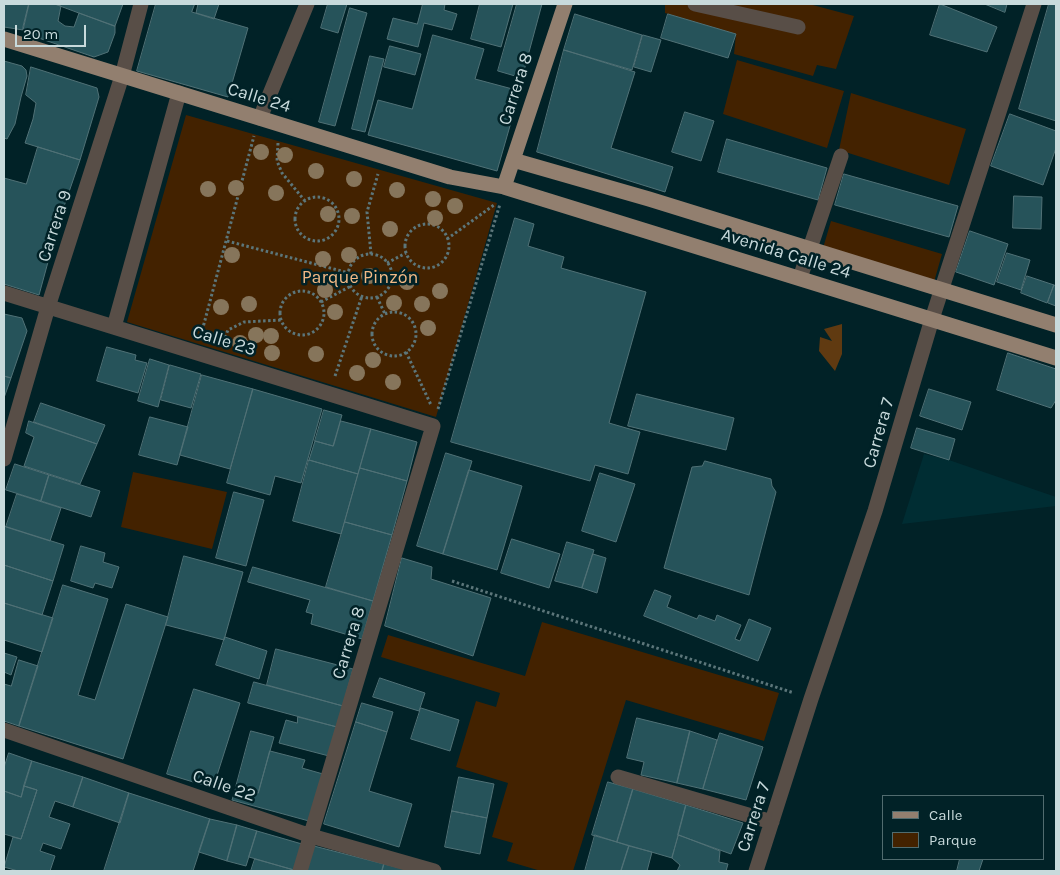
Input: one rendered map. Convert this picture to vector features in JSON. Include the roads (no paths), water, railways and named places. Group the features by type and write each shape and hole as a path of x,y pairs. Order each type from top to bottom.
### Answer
{"main road":[{"name":"Carrera 8","path":"504,187 564,4"},
{"name":"Calle 24","path":"4,39 450,177 504,187"},
{"name":"Avenida Calle 24","path":"512,160 649,199 1056,325"},
{"name":"Avenida Calle 24","path":"504,187 1056,358"}],"street":[{"name":"Carrera 9","path":"4,459 48,307 122,76 140,4"},
{"path":"260,118 307,4"},
{"path":"696,4 798,27"},
{"name":"Carrera 7","path":"756,871 811,699 875,511 932,319 1034,4"},
{"path":"114,327 179,93"},
{"path":"800,278 840,156"},
{"name":"Calle 23","path":"4,292 329,394 435,421"},
{"name":"Carrera 8","path":"300,871 435,421"},
{"name":"Calle 22","path":"4,730 311,836 434,871"},
{"path":"618,777 772,822"}],"park label":[{"name":"Parque Pinzón","path":"360,278"}]}
